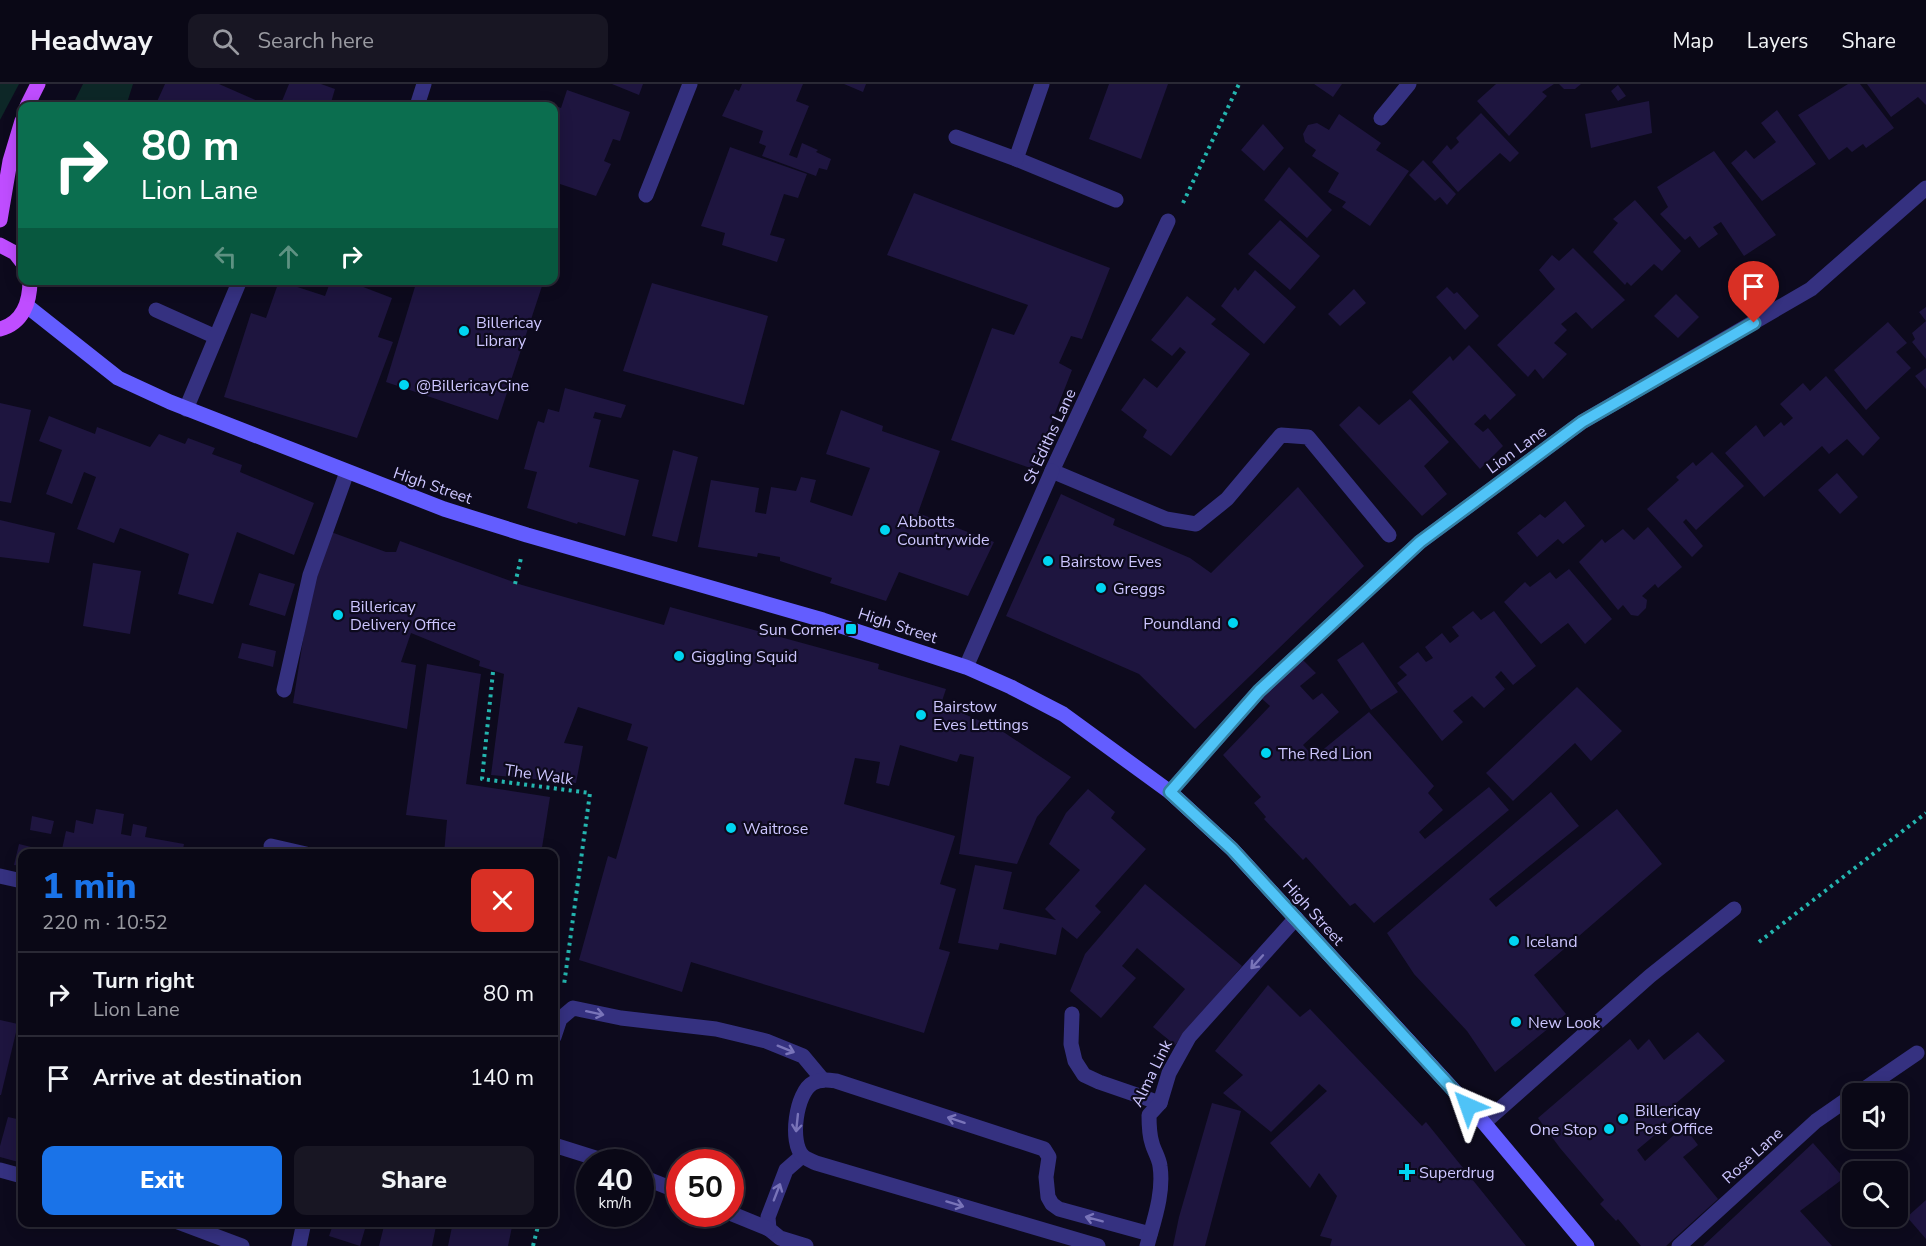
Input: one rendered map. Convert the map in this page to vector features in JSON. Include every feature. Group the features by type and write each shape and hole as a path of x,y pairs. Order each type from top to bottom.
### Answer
{"main road":[{"path":"29,102 38,84"},
{"path":"0,220 10,161 18,134"},
{"path":"0,245 18,257"},
{"path":"0,328 16,321 27,306 29,285"},
{"name":"High Street","path":"27,306 118,378 186,409 444,509 823,620 966,667 1063,714 1170,792 1232,849 1484,1123 1587,1246"}],"street":[{"path":"418,102 424,84"},
{"path":"646,195 690,84"},
{"path":"1016,159 1042,84"},
{"path":"1381,118 1409,84"},
{"path":"957,137 1116,200"},
{"name":"Lion Lane","path":"1170,792 1259,691 1420,542 1582,422 1811,290 1926,188"},
{"name":"St Ediths Lane","path":"966,667 1052,471 1168,221"},
{"path":"186,409 238,285"},
{"path":"156,310 216,337"},
{"path":"1052,471 1166,519 1196,524 1227,499 1281,435 1308,437 1389,535"},
{"path":"284,690 310,575 347,472"},
{"path":"271,846 284,849"},
{"path":"0,876 18,880"},
{"path":"1484,1123 1650,976 1734,909"},
{"name":"Alma Link","path":"1149,1240 1158,1204 1161,1179 1160,1163 1148,1129 1149,1115 1160,1103 1169,1073 1189,1037 1296,918"},
{"path":"558,1025 563,1015 573,1008 621,1018 716,1029 766,1041 803,1056 823,1080"},
{"path":"1072,1014 1073,1052 1075,1061 1084,1075 1160,1103"},
{"path":"1873,1083 1917,1053"},
{"path":"1098,1246 827,1166 802,1156 795,1140 801,1097 811,1083 823,1080 836,1081 1044,1149 1049,1157 1046,1177 1048,1197 1052,1204 1059,1209 1149,1240"},
{"name":"Rose Lane","path":"1679,1246 1816,1121 1842,1103"},
{"path":"558,1146 576,1152"},
{"path":"770,1229 768,1217 786,1170 802,1156"},
{"path":"0,1170 18,1175"},
{"path":"744,1219 770,1229 780,1238 806,1246"},
{"path":"191,1227 242,1246"},
{"path":"299,1246 303,1227"}],"path":[{"path":"1168,221 1186,199 1239,84"},
{"name":"The Walk","path":"493,672 482,779 590,793 564,989 573,1008"},
{"path":"1760,942 1926,813"},
{"path":"533,1246 538,1227"}],"green space":[{"path":"0,84 19,84 0,120"},
{"path":"83,84 133,84 127,102 74,102"}],"building":[{"path":"165,84 219,84 260,102 157,102"},
{"path":"289,84 321,84 335,89 331,102 282,101"},
{"path":"612,84 643,84 639,95"},
{"path":"742,84 803,84 796,101 809,106 789,155 797,158 802,143 831,159 827,170 819,168 816,176 762,156 766,146 759,143 763,131 722,116 735,89 739,91"},
{"path":"844,84 866,84 863,92"},
{"path":"1109,84 1168,84 1141,159 1089,139"},
{"path":"1314,84 1342,84 1333,97"},
{"path":"1496,84 1554,84 1542,92 1547,96 1509,136 1477,101"},
{"path":"1559,84 1581,84 1575,89 1564,89"},
{"path":"1848,84 1860,84 1894,128 1866,148 1863,144 1852,152 1847,147 1829,160 1798,115"},
{"path":"1867,84 1926,84 1926,105 1918,97 1891,117"},
{"path":"1618,85 1626,96 1618,101 1611,91"},
{"path":"567,90 630,112 620,141 613,139 604,161 611,164 596,196 558,183 558,107 561,108"},
{"path":"1649,101 1652,133 1591,148 1585,114"},
{"path":"1777,110 1816,164 1762,201 1731,163 1746,150 1754,159 1776,142 1761,123"},
{"path":"1481,113 1519,153 1510,162 1500,153 1458,192 1432,162 1447,145 1451,150 1459,142 1456,138"},
{"path":"1339,114 1381,143 1376,150 1409,171 1370,226 1342,207 1346,202 1328,192 1339,173 1312,156 1316,150 1305,142 1303,134 1308,125 1317,123 1329,130"},
{"path":"1263,124 1284,148 1264,171 1241,150"},
{"path":"730,147 807,174 798,198 784,194 770,235 785,239 777,262 722,245 725,233 701,226"},
{"path":"1714,151 1776,235 1744,256 1721,222 1713,227 1718,234 1699,248 1690,236 1685,240 1660,214 1668,207 1657,187"},
{"path":"1423,160 1456,194 1447,205 1440,197 1435,201 1409,175"},
{"path":"1289,167 1332,210 1307,238 1264,200"},
{"path":"914,193 1110,268 1082,339 1071,336 1059,363 1072,370 1033,469 951,440 992,328 1014,335 1028,305 887,255"},
{"path":"1635,200 1681,251 1662,271 1654,264 1631,286 1627,282 1625,285 1593,252 1618,223 1613,219"},
{"path":"1280,220 1320,256 1290,290 1248,254"},
{"path":"1573,248 1625,300 1592,329 1576,312 1561,324 1567,330 1554,343 1567,354 1543,379 1535,369 1528,377 1497,345 1555,289 1539,270 1552,255 1559,261"},
{"path":"1255,270 1296,307 1264,344 1221,306 1235,287 1238,291"},
{"path":"652,283 768,316 744,405 623,371"},
{"path":"278,285 291,285 325,296 329,285 358,285 392,298 378,337 393,342 357,438 224,397 251,313 266,318"},
{"name":"Billericay Library","path":"415,285 542,285 498,420 386,382"},
{"path":"1447,287 1454,294 1457,292 1479,316 1465,330 1436,297"},
{"path":"1354,289 1366,303 1340,326 1328,314"},
{"path":"1676,294 1699,317 1678,338 1654,316"},
{"path":"1187,296 1216,319 1211,324 1250,354 1171,456 1143,437 1147,430 1121,410 1144,378 1157,388 1186,352 1180,347 1172,356 1151,340"},
{"path":"1926,307 1926,321 1919,312"},
{"path":"1926,321 1926,359 1912,342 1915,339 1912,333"},
{"path":"1888,322 1907,343 1896,352 1911,368 1866,410 1834,370"},
{"path":"1469,345 1516,395 1490,420 1485,414 1474,424 1483,432 1488,428 1503,446 1480,469 1412,392 1450,356 1453,361"},
{"path":"1926,368 1926,389 1915,376"},
{"path":"1826,376 1880,438 1863,456 1847,439 1829,454 1822,446 1764,497 1725,453 1756,425 1764,437 1781,422 1784,426 1793,418 1780,404 1803,383 1810,391"},
{"path":"565,388 626,405 621,418 595,412 593,418 601,420 589,467 639,480 625,536 527,508 537,472 524,469 535,430 538,421 544,423 548,409 559,412"},
{"path":"1410,399 1449,442 1424,466 1447,494 1422,516 1339,425 1359,406 1379,425"},
{"path":"0,403 31,410 11,503 0,501"},
{"path":"841,410 883,426 882,431 940,451 918,513 994,542 968,596 899,572 886,601 830,583 832,578 780,561 780,557 758,553 757,557 698,547 711,480 759,488 755,512 766,514 771,487 796,491 801,477 816,480 810,502 852,516 870,468 826,454"},
{"path":"49,416 95,434 97,427 150,447 159,434 185,444 188,438 215,448 212,454 242,465 240,472 314,503 294,555 237,532 213,604 178,594 189,554 120,528 114,543 77,529 96,477 84,472 72,504 46,494 62,450 39,441"},
{"path":"673,450 698,457 677,542 652,536"},
{"path":"1712,452 1744,486 1696,530 1686,519 1683,522 1703,546 1692,557 1647,509 1679,480 1676,477 1693,462 1696,466"},
{"path":"1837,473 1858,497 1840,514 1818,490"},
{"path":"1298,487 1364,566 1195,729 1139,674 1006,616 1061,494 1115,519 1113,525 1190,558 1211,573"},
{"path":"1565,501 1585,526 1563,544 1558,539 1537,557 1517,533 1540,514 1545,518"},
{"path":"0,520 55,533 49,563 0,557"},
{"path":"1648,527 1682,567 1658,588 1655,584 1642,596 1647,600 1646,608 1638,616 1631,615 1623,605 1618,610 1579,562 1602,539 1605,543 1623,529 1634,540"},
{"path":"331,532 386,552 396,552 400,541 522,585 664,625 670,607 879,664 878,669 946,689 941,704 999,729 1071,777 1037,817 1017,864 959,854 974,757 960,754 957,762 900,745 889,786 876,783 880,762 855,758 844,804 955,836 940,884 956,889 939,949 950,952 924,1033 691,962 682,992 579,960 608,856 616,859 648,747 627,740 632,724 578,707 564,743 583,746 576,783 491,775 504,674 479,666 480,661 411,633 401,662 416,665 407,729 293,703 313,577"},
{"path":"93,563 141,571 130,634 83,626"},
{"path":"1569,569 1612,619 1585,644 1568,623 1541,644 1504,602 1525,582 1530,587 1550,572 1556,579"},
{"path":"259,573 295,584 285,616 249,605"},
{"path":"1473,611 1481,620 1494,611 1536,666 1513,685 1501,671 1495,677 1505,689 1484,708 1472,696 1453,711 1463,722 1442,741 1397,683 1407,675 1399,667 1418,652 1426,662 1433,658 1425,647 1442,633 1450,643 1459,636 1452,627"},
{"path":"1363,642 1398,692 1371,710 1337,660"},
{"path":"242,643 276,651 273,667 238,658"},
{"path":"1302,659 1316,673 1300,686 1313,700 1322,693 1339,712 1303,745 1314,757 1369,712 1434,786 1428,793 1443,810 1419,832 1425,839 1489,787 1509,810 1374,923 1355,903 1350,906 1306,857 1303,860 1264,819 1266,817 1254,803 1261,797 1223,755 1270,706 1261,698"},
{"path":"427,664 481,674 466,784 550,797 542,849 444,849 447,820 406,815"},
{"path":"1577,687 1622,731 1591,761 1575,743 1513,801 1486,773"},
{"path":"1088,789 1115,812 1111,818 1146,849 1095,906 1101,912 1077,939 1062,927 1056,955 1000,943 998,950 958,943 975,865 1012,872 1003,909 1056,920 1045,909 1080,870 1049,844 1066,813"},
{"path":"1551,792 1579,826 1489,899 1496,907 1617,809 1662,864 1534,975 1566,1014 1495,1072 1467,1031 1414,974 1387,933"},
{"path":"96,809 124,814 121,834 131,836 133,824 147,827 145,837 184,844 183,849 62,849 66,831 74,833 76,820 93,824"},
{"path":"32,816 54,821 51,834 30,830"},
{"path":"19,844 35,848 18,849 18,866 14,865"},
{"path":"1145,884 1242,966 1175,1045 1153,1027 1185,989 1137,948 1122,966 1136,978 1101,1018 1070,991 1085,954"},
{"path":"1268,985 1300,1017 1310,1009 1422,1126 1426,1122 1526,1246 1330,1246 1332,1239 1320,1236 1337,1196 1319,1173 1310,1188 1270,1143 1327,1091 1319,1084 1271,1132 1223,1093 1243,1075 1215,1051"},
{"path":"0,1020 18,1024 1,1095 0,1095"},
{"path":"1698,1032 1725,1061 1674,1105 1680,1114 1637,1150 1645,1161 1684,1126 1698,1145 1683,1157 1718,1199 1666,1246 1641,1246 1618,1219 1616,1221 1600,1204 1604,1200 1538,1118 1630,1039 1638,1050 1649,1039 1664,1060"},
{"path":"1212,1103 1241,1111 1205,1246 1173,1246 1179,1217"},
{"path":"18,1116 18,1162 0,1157 0,1146 8,1117 17,1119"},
{"path":"1813,1143 1842,1176 1842,1180 1800,1211 1832,1246 1703,1246"},
{"path":"1926,1200 1926,1239 1908,1218"},
{"path":"332,1227 366,1227 360,1246 329,1236"},
{"path":"384,1227 436,1227 432,1246 379,1246"},
{"path":"452,1227 512,1227 508,1246 448,1246"}],"place":[{"name":"Billericay Library","path":"464,331"},
{"name":"@BillericayCine","path":"404,385"},
{"name":"Abbotts Countrywide","path":"885,530"},
{"name":"Bairstow Eves","path":"1048,561"},
{"name":"Greggs","path":"1101,588"},
{"name":"Billericay Delivery Office","path":"338,615"},
{"name":"Poundland","path":"1233,623"},
{"name":"Sun Corner","path":"851,629"},
{"name":"Giggling Squid","path":"679,656"},
{"name":"Bairstow Eves Lettings","path":"921,715"},
{"name":"The Red Lion","path":"1266,753"},
{"name":"Waitrose","path":"731,828"},
{"name":"Iceland","path":"1514,941"},
{"name":"New Look","path":"1516,1022"},
{"name":"Billericay Post Office","path":"1623,1119"},
{"name":"One Stop","path":"1609,1129"},
{"name":"Superdrug","path":"1407,1172"}],"route":[{"path":"1468,1106 1232,849 1170,792 1259,691 1420,542 1582,422 1754,323"}]}
